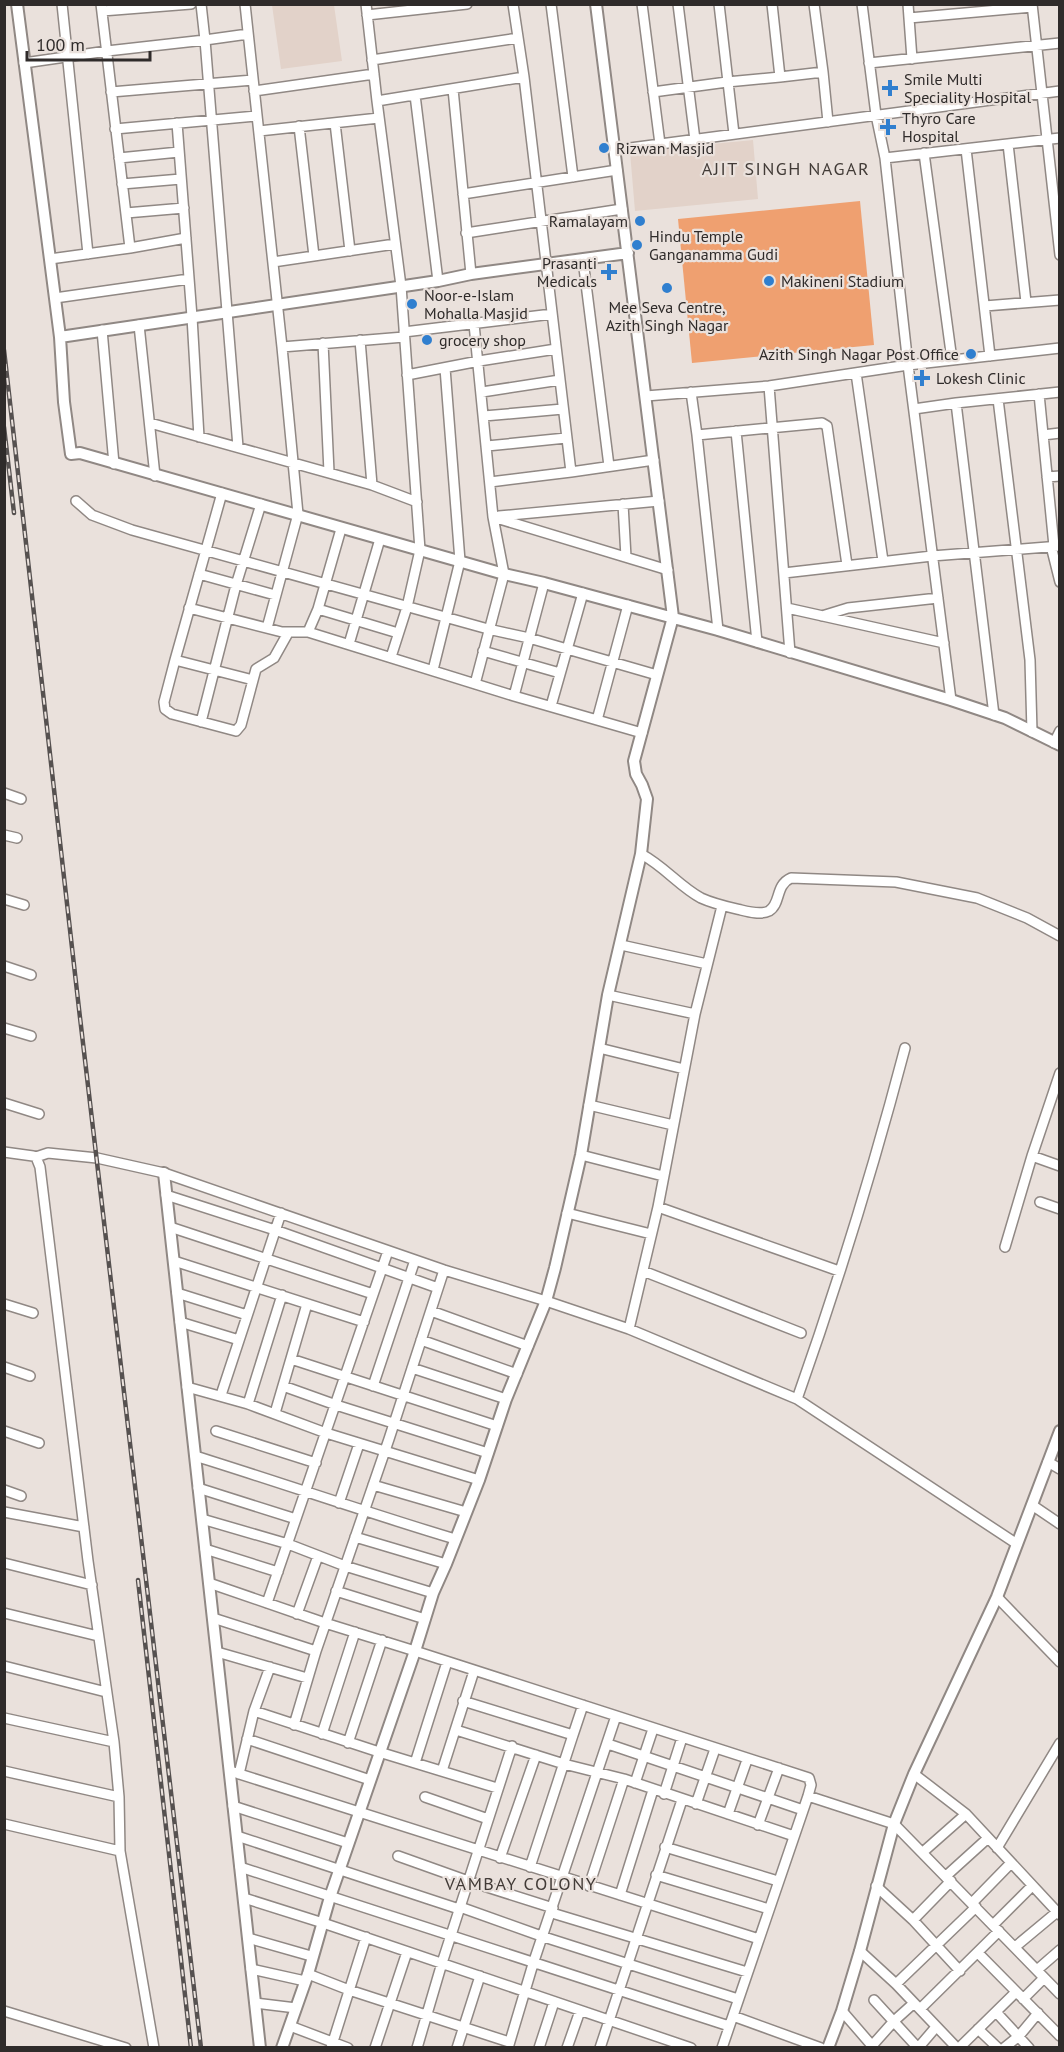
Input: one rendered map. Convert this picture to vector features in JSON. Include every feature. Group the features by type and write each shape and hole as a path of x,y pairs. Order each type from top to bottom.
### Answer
{"street":[{"path":"17,4 60,337 64,402 71,454 80,453 298,514 341,529 504,574 674,617 951,700 994,715 1057,744 1059,731"},
{"path":"62,4 88,254"},
{"path":"130,248 101,8 191,4"},
{"path":"201,4 238,447"},
{"path":"245,4 278,304 298,514 267,628"},
{"path":"391,657 407,607 420,550 401,286 367,10 467,4"},
{"path":"513,4 524,77 570,472"},
{"path":"551,4 573,177"},
{"path":"282,2048 339,1869 416,1651 433,1593 479,1479 506,1399 546,1301 581,1155 608,995 641,854 647,799 636,774 634,762 674,617 596,4"},
{"path":"642,4 660,144"},
{"path":"678,4 695,140"},
{"path":"719,4 734,134"},
{"path":"772,4 780,76"},
{"path":"814,4 828,122"},
{"path":"861,4 876,115 885,158 908,365 951,700"},
{"path":"908,4 912,59"},
{"path":"909,18 1032,6 1059,255"},
{"path":"24,63 248,34"},
{"path":"372,60 518,38"},
{"path":"869,63 1059,43"},
{"path":"653,92 823,72"},
{"path":"254,91 374,74"},
{"path":"377,101 524,77"},
{"path":"111,92 253,80"},
{"path":"453,89 471,274"},
{"path":"615,150 1059,91"},
{"path":"415,95 438,281"},
{"path":"115,129 257,116"},
{"path":"259,131 379,118"},
{"path":"177,123 199,436"},
{"path":"335,123 351,251"},
{"path":"299,126 314,256"},
{"path":"885,158 1059,138"},
{"path":"1008,144 1026,302"},
{"path":"966,149 990,356"},
{"path":"119,158 179,153"},
{"path":"924,153 952,360"},
{"path":"463,194 617,170"},
{"path":"122,184 181,179"},
{"path":"126,213 184,208"},
{"path":"466,233 622,209"},
{"path":"50,259 186,238"},
{"path":"273,262 395,244"},
{"path":"60,337 438,281 471,274 628,253"},
{"path":"583,260 609,466"},
{"path":"55,298 189,279"},
{"path":"985,306 1059,300"},
{"path":"282,347 360,340 552,314"},
{"path":"474,324 494,517 504,574 475,684"},
{"path":"139,325 156,476"},
{"path":"102,330 114,464"},
{"path":"360,340 372,485"},
{"path":"323,343 329,472"},
{"path":"646,396 769,386 908,365 1059,348"},
{"path":"407,375 556,349"},
{"path":"432,670 460,561 445,368"},
{"path":"856,373 884,561"},
{"path":"482,392 560,380"},
{"path":"769,386 790,653"},
{"path":"691,392 718,630"},
{"path":"914,409 1059,392"},
{"path":"1039,394 1047,477 1055,514 1055,546 1059,579"},
{"path":"998,399 1030,660 1032,732"},
{"path":"956,403 994,715"},
{"path":"484,416 563,408"},
{"path":"150,423 329,472 417,502"},
{"path":"697,435 822,423 827,426 847,566"},
{"path":"736,431 757,642"},
{"path":"1043,435 1059,433"},
{"path":"487,446 567,438"},
{"path":"490,482 654,460"},
{"path":"1047,477 1059,476"},
{"path":"222,493 175,660 164,702 165,709 172,714 201,722 232,730 238,729 256,669 274,658 288,633"},
{"path":"76,501 87,512 98,518 132,530 657,675"},
{"path":"494,517 659,501"},
{"path":"201,722 236,585 261,504"},
{"path":"623,504 626,557"},
{"path":"494,517 668,570"},
{"path":"308,632 326,585 341,529"},
{"path":"348,644 380,539"},
{"path":"784,573 932,555 1055,546"},
{"path":"199,574 275,595"},
{"path":"514,696 544,583"},
{"path":"551,706 583,593"},
{"path":"820,616 848,608 938,598"},
{"path":"597,720 628,605"},
{"path":"189,608 288,633 308,632 642,733"},
{"path":"787,608 944,643"},
{"path":"318,609 398,633"},
{"path":"483,651 560,673"},
{"path":"175,660 253,680"},
{"path":"4,793 21,799"},
{"path":"4,835 16,838"},
{"path":"641,854 656,862 691,891 722,906 754,913 768,911 772,908 782,885 791,878 896,882 977,898 1027,918 1059,936"},
{"path":"4,899 24,906"},
{"path":"629,1329 658,1207 695,1014 722,906"},
{"path":"621,945 707,964"},
{"path":"4,966 31,975"},
{"path":"608,995 695,1014"},
{"path":"4,1028 31,1036"},
{"path":"599,1048 684,1069"},
{"path":"797,1399 880,1143 905,1048"},
{"path":"1005,1247 1059,1073"},
{"path":"4,1104 39,1114"},
{"path":"589,1105 673,1125"},
{"path":"4,1152 33,1156 48,1153 97,1158 164,1173 444,1270 629,1329 797,1399 1017,1544"},
{"path":"581,1155 663,1176"},
{"path":"33,1156 40,1167 98,1636 114,1742 119,1797 120,1851 154,2048"},
{"path":"1032,1156 1059,1166"},
{"path":"164,1173 217,1652 234,1772 233,1806 260,2048"},
{"path":"166,1195 275,1230 438,1288"},
{"path":"1040,1202 1059,1209"},
{"path":"658,1207 839,1271"},
{"path":"221,1395 280,1213"},
{"path":"567,1213 651,1234"},
{"path":"170,1227 373,1294"},
{"path":"267,1604 388,1251"},
{"path":"373,1386 415,1260"},
{"path":"174,1261 364,1322"},
{"path":"294,1725 307,1677 444,1270"},
{"path":"643,1271 801,1333"},
{"path":"177,1293 247,1315"},
{"path":"248,1404 282,1295"},
{"path":"4,1304 33,1313"},
{"path":"275,1413 307,1304"},
{"path":"431,1311 528,1346"},
{"path":"180,1322 239,1340"},
{"path":"421,1340 517,1374"},
{"path":"291,1359 497,1426"},
{"path":"4,1367 30,1376"},
{"path":"412,1368 506,1399"},
{"path":"283,1386 488,1453"},
{"path":"187,1387 221,1395 384,1452 479,1479"},
{"path":"4,1431 39,1443"},
{"path":"216,1431 316,1463"},
{"path":"828,2048 860,1951 894,1824 914,1774 997,1597 1059,1431"},
{"path":"339,1503 359,1444"},
{"path":"195,1456 306,1490 363,1512 455,1539"},
{"path":"1048,1462 1059,1468"},
{"path":"373,1485 466,1512"},
{"path":"198,1488 296,1519"},
{"path":"4,1490 21,1496"},
{"path":"1032,1505 1059,1524"},
{"path":"4,1512 84,1527"},
{"path":"202,1519 288,1544 345,1566 433,1593"},
{"path":"354,1537 446,1564"},
{"path":"205,1549 278,1572"},
{"path":"297,1614 318,1556"},
{"path":"4,1563 92,1585"},
{"path":"209,1583 297,1614 809,1778 811,1785 808,1796 722,2048"},
{"path":"336,1591 424,1619"},
{"path":"997,1597 1059,1662"},
{"path":"4,1612 98,1636"},
{"path":"213,1617 316,1651"},
{"path":"322,1734 355,1632"},
{"path":"348,1743 382,1640"},
{"path":"217,1652 307,1677"},
{"path":"415,1763 447,1662"},
{"path":"4,1666 106,1692"},
{"path":"234,1772 270,1667"},
{"path":"442,1771 474,1671"},
{"path":"463,1701 573,1735"},
{"path":"530,1867 583,1705"},
{"path":"254,1711 348,1743 498,1788"},
{"path":"251,1969 306,1978 349,1990 463,2027 508,2045 616,1716"},
{"path":"4,1718 114,1742"},
{"path":"635,1783 653,1729"},
{"path":"456,1730 564,1764 624,1779 795,1836"},
{"path":"664,1794 682,1738"},
{"path":"247,1739 370,1780"},
{"path":"997,1848 1059,1743"},
{"path":"608,1744 673,1764 803,1810"},
{"path":"417,2048 459,1908 512,1746"},
{"path":"696,1804 715,1749"},
{"path":"500,1858 536,1755"},
{"path":"728,1814 747,1760"},
{"path":"758,1825 779,1768"},
{"path":"4,1771 119,1797"},
{"path":"234,1772 759,1939"},
{"path":"914,1774 966,1814 1058,1914 1015,1947"},
{"path":"590,1886 624,1779"},
{"path":"620,1895 653,1790"},
{"path":"808,1796 894,1824 1059,1994"},
{"path":"424,1797 488,1819"},
{"path":"600,2048 682,1800"},
{"path":"233,1806 348,1843"},
{"path":"923,1852 966,1814"},
{"path":"4,1824 120,1851"},
{"path":"237,1836 544,1938 738,1999"},
{"path":"913,1920 988,1838"},
{"path":"665,1847 778,1881"},
{"path":"398,1856 636,1939 747,1972"},
{"path":"896,1984 937,1946 1011,1863"},
{"path":"240,1867 619,1991 821,2048"},
{"path":"656,1875 769,1909"},
{"path":"876,1886 913,1920 960,1971"},
{"path":"842,2011 872,2047 894,2021 917,2006 978,1953 1032,1886"},
{"path":"244,1898 366,1937 691,2048"},
{"path":"332,2045 366,1937"},
{"path":"248,1938 311,1956"},
{"path":"1023,1999 1059,1950"},
{"path":"860,1951 896,1984 958,2048 1016,1992"},
{"path":"375,2048 407,1952"},
{"path":"978,1953 1059,2037"},
{"path":"457,2048 480,1976"},
{"path":"874,2000 918,2048 936,2027"},
{"path":"539,2048 554,2001"},
{"path":"255,2002 296,2008"},
{"path":"4,2011 126,2048"},
{"path":"567,2048 580,2011"},
{"path":"996,2012 1029,2048"},
{"path":"1004,2048 1019,2036 1038,2013"},
{"path":"290,2026 332,2045 348,2048"},
{"path":"978,2029 998,2048"}],"shaded area":[{"path":"272,5 334,5 342,61 281,69"},
{"path":"753,140 758,199 635,211 630,152"},
{"path":"860,201 874,345 692,363 678,219"}],"railway":[{"path":"4,350 201,2048"},
{"path":"4,427 14,513"},
{"path":"138,1580 191,2048"}],"place":[{"name":"Smile Multi Speciality Hospital","path":"890,88"},
{"name":"Thyro Care Hospital","path":"888,127"},
{"name":"Rizwan Masjid","path":"604,148"},
{"name":"Ramalayam","path":"640,221"},
{"name":"Hindu Temple Ganganamma Gudi","path":"637,245"},
{"name":"Prasanti Medicals","path":"609,272"},
{"name":"Makineni Stadium","path":"769,281"},
{"name":"Mee Seva Centre, Azith Singh Nagar","path":"667,288"},
{"name":"Noor-e-Islam Mohalla Masjid","path":"412,304"},
{"name":"grocery shop","path":"427,340"},
{"name":"Azith Singh Nagar Post Office","path":"971,354"},
{"name":"Lokesh Clinic","path":"922,378"}],"district":[{"name":"AJIT SINGH NAGAR","path":"786,169"},
{"name":"VAMBAY COLONY","path":"521,1884"}]}
